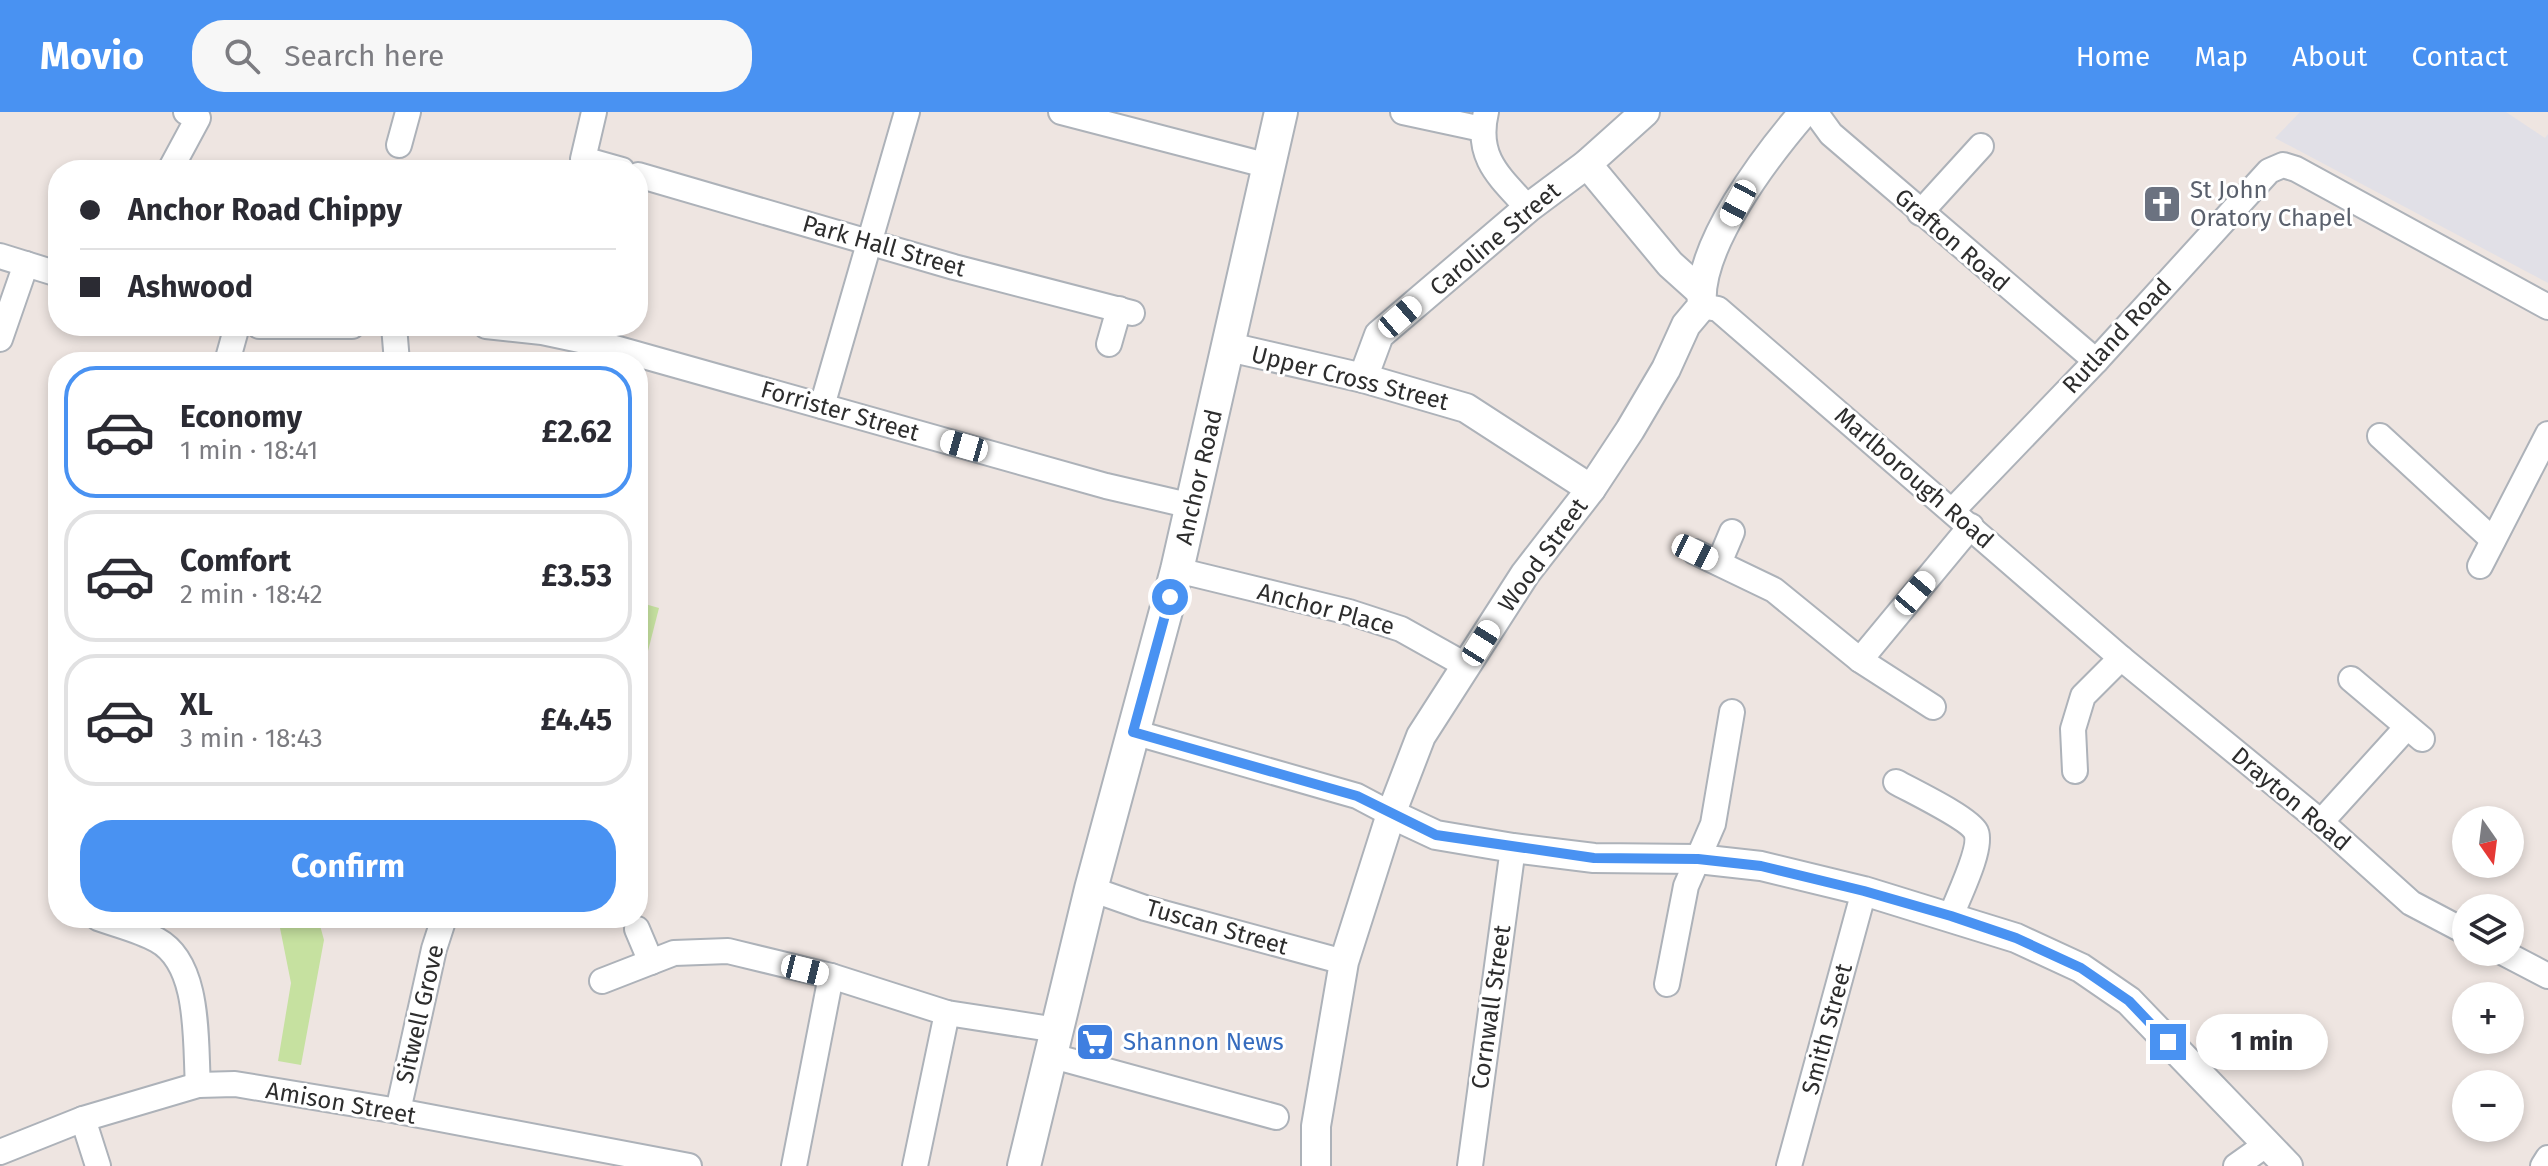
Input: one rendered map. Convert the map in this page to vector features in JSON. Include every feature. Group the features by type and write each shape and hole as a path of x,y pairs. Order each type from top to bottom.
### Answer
{"main road":[{"name":"Anchor Road","path":"1024,1166 1091,889 1177,570 1281,112"}],"street":[{"path":"175,160 198,118 186,112"},
{"path":"399,145 408,112"},
{"path":"587,160 583,159 594,112"},
{"path":"822,406 907,112"},
{"path":"1061,112 1269,166"},
{"path":"1403,112 1484,121 1486,155 1491,166 1528,208"},
{"name":"Caroline Street","path":"1363,378 1379,335 1528,208 1587,164 1645,112"},
{"name":"Wood Street","path":"1316,1166 1316,1126 1344,962 1391,814 1421,736 1525,574 1591,489 1666,369 1701,298 1715,241 1748,184 1776,144 1804,112"},
{"name":"Grafton Road","path":"1815,112 1831,134 1920,213 2096,361"},
{"path":"1920,213 1981,146"},
{"path":"1587,164 1701,298"},
{"name":"Rutland Road","path":"1860,660 1962,518 2096,361 2269,171 2283,165 2296,169 2548,307"},
{"name":"Park Hall Street","path":"648,178 868,242 1126,311 1109,344"},
{"path":"0,256 48,271"},
{"path":"0,339 26,264"},
{"name":"Marlborough Road","path":"1701,298 1718,309 1962,518 2121,658"},
{"name":"Forrister Street","path":"562,336 628,352"},
{"name":"Upper Cross Street","path":"1229,347 1363,378 1466,408 1591,489"},
{"name":"Forrister Street","path":"648,357 1106,486 1192,506"},
{"path":"2480,566 2548,434"},
{"path":"2380,436 2493,540"},
{"path":"1719,563 1732,532"},
{"path":"1695,552 1774,590 1860,660 1933,707"},
{"name":"Anchor Place","path":"1177,570 1349,612 1401,629 1467,666"},
{"path":"2075,771 2073,729 2083,696 2121,658"},
{"name":"Drayton Road","path":"2121,658 2321,822 2411,903 2452,925"},
{"path":"2321,822 2415,733 2351,679"},
{"path":"1667,984 1686,886 1713,824 1732,712"},
{"path":"1133,732 1357,796 1436,835 1594,858 1698,859 1761,866 1864,891 2016,938 2081,968 2129,1001 2288,1166"},
{"path":"1896,782 1967,822 1977,834 1977,849 1951,916"},
{"name":"Cornwall Street","path":"1470,1166 1513,848"},
{"name":"Tuscan Street","path":"1091,889 1145,908 1344,962"},
{"name":"Smith Street","path":"1789,1166 1864,891"},
{"path":"125,928 160,941 183,968 193,998 198,1085"},
{"name":"Sitwell Grove","path":"398,1111 441,928"},
{"path":"637,929 651,962"},
{"path":"602,981 674,953 728,951 831,976 1053,1043 1276,1117"},
{"path":"2524,963 2548,976"},
{"path":"794,1166 831,976"},
{"path":"915,1166 947,1013"},
{"name":"Amison Street","path":"0,1152 83,1119 198,1085 235,1084 398,1111 600,1158 689,1166"},
{"path":"83,1119 98,1166"},
{"path":"2236,1166 2267,1144"},
{"path":"2543,1166 2548,1158"}],"shaded area":[{"path":"2300,112 2506,112 2545,138 2548,134 2548,283 2275,138"}],"green space":[{"path":"648,605 659,608 648,651"},
{"path":"280,928 321,928 324,940 301,1065 278,1061 291,983"}],"place":[{"name":"St John Oratory Chapel","path":"2162,204"},
{"name":"Shannon News","path":"1095,1042"}],"route":[{"path":"1170,597 1133,732 1357,796 1436,835 1594,858 1698,859 1761,866 1951,916 2016,938 2081,968 2129,1001 2168,1042"}]}
